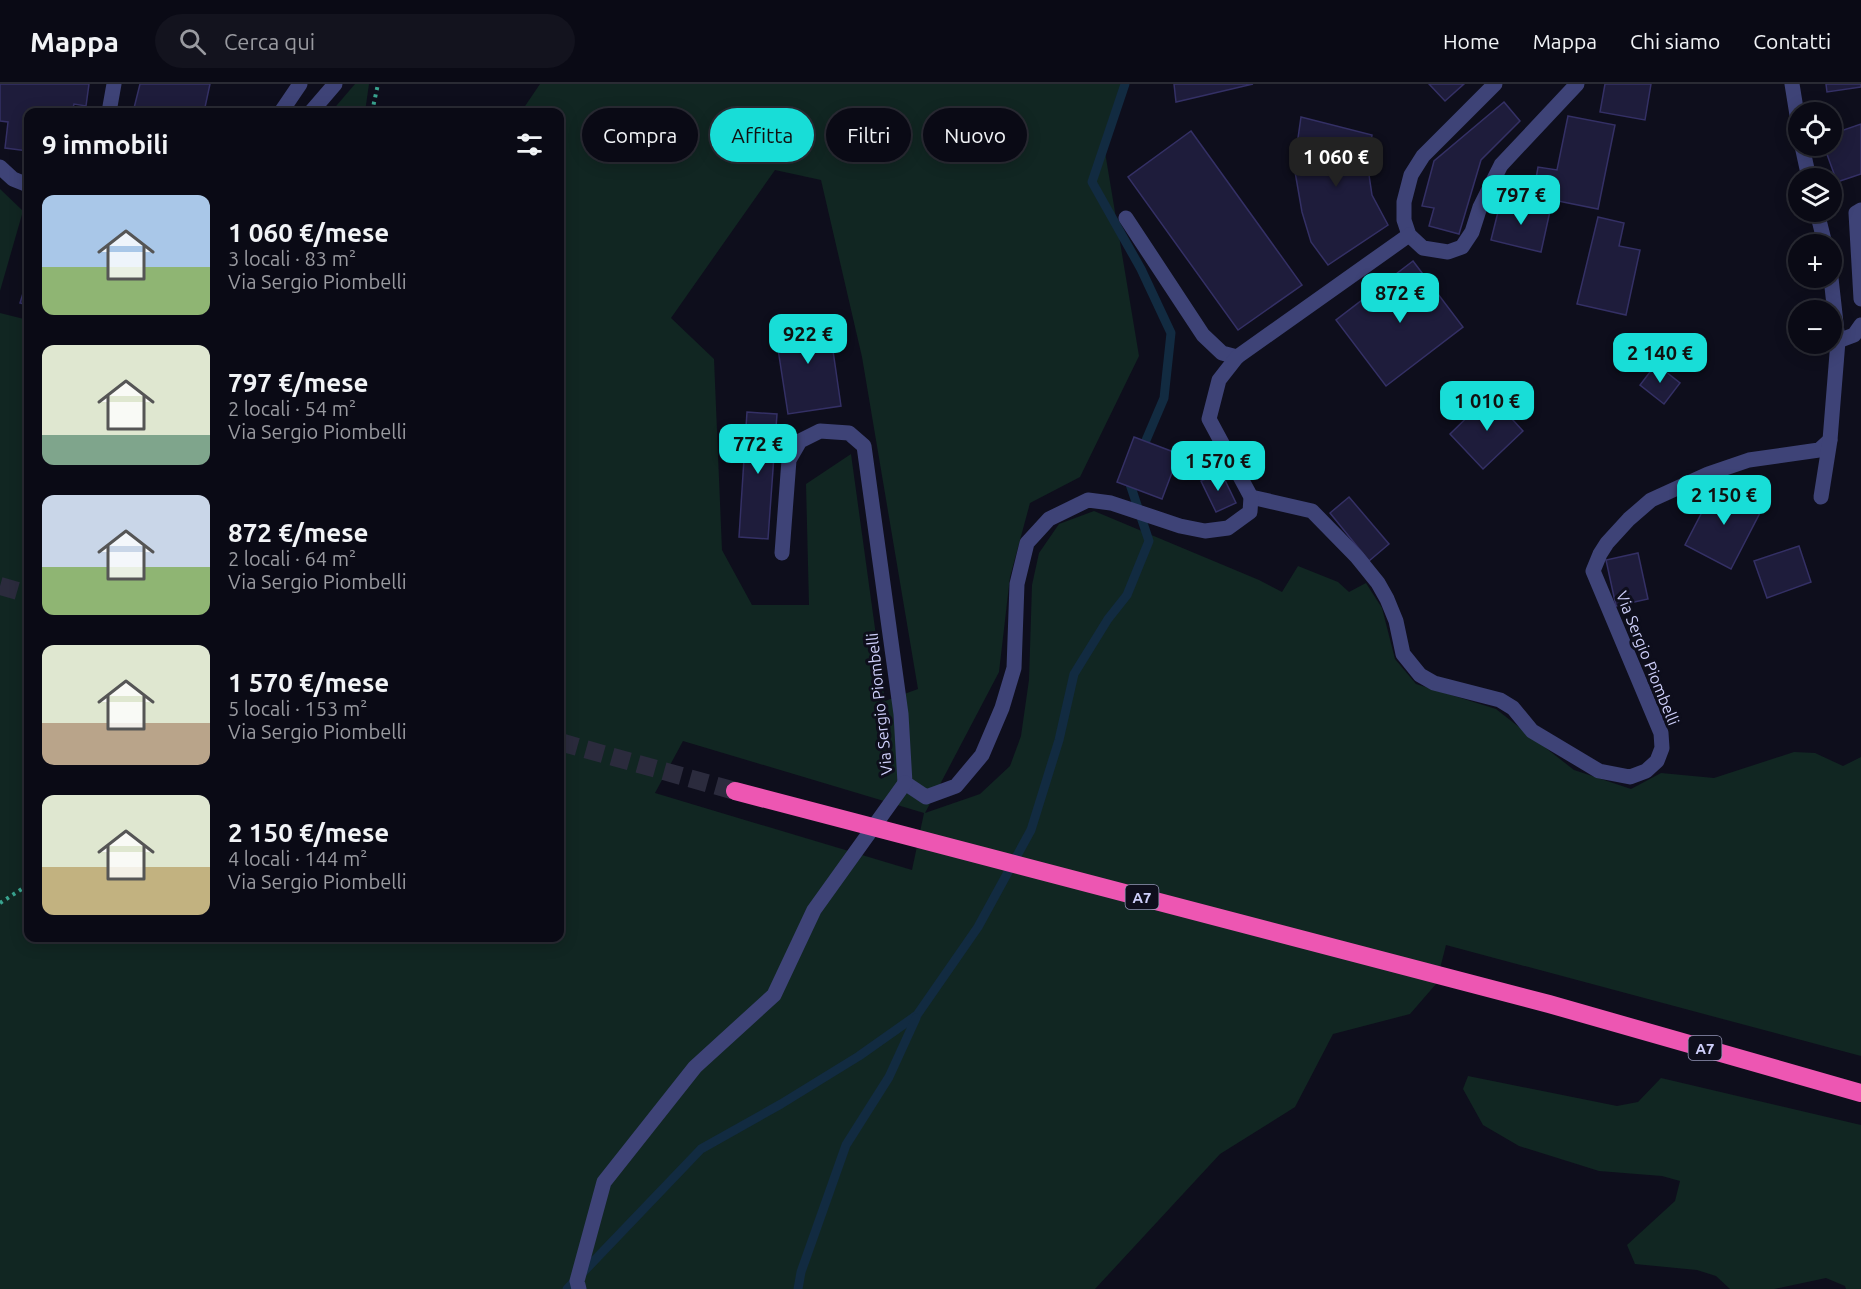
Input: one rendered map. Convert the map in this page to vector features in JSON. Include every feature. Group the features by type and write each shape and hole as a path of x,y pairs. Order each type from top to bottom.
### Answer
{"highway":[{"name":"A7","path":"735,791 1549,1004 1861,1093"}],"street":[{"path":"110,108 114,84"},
{"path":"284,108 300,84"},
{"path":"315,108 336,84"},
{"path":"1495,84 1422,156 1411,175 1403,212 1409,235 1423,248 1448,252 1462,247 1472,232 1480,207 1501,165 1577,84"},
{"path":"1792,84 1795,102"},
{"path":"0,167 13,179 24,183"},
{"path":"1861,210 1856,213 1861,299"},
{"path":"1126,218 1203,335 1222,353 1237,357"},
{"path":"1251,497 1209,419 1219,380 1237,357 1409,235"},
{"path":"1842,340 1854,335 1861,325"},
{"path":"1821,497 1830,440 1837,354"},
{"name":"Via Sergio Piombelli","path":"782,553 789,460 800,441 820,431 849,433 864,446 901,714 905,783 926,797 956,786 982,755 1002,708 1014,668 1017,584 1027,543 1049,519 1088,500 1111,503 1180,526 1205,531 1228,528 1250,512 1251,497 1312,512 1357,557 1378,583 1396,621 1403,654 1420,675 1434,683 1500,700 1513,708 1532,731 1582,763 1599,771 1630,777 1646,771 1657,761 1662,748 1661,733 1593,572 1600,554 1629,519 1652,500 1708,474 1749,460 1819,450 1830,440"},
{"path":"579,1289 578,1281 604,1182 695,1067 774,995 814,910 905,783"}],"path":[{"path":"373,108 378,84"},
{"path":"0,903 24,888"}],"green space":[{"path":"355,84 369,84 366,108 334,108"},
{"path":"540,84 1121,84 1105,152 1139,356 1080,477 1030,503 1010,577 999,672 925,813 980,794 1010,766 1021,736 1029,680 1032,585 1039,553 1059,524 1094,511 1259,580 1282,592 1298,566 1338,582 1349,592 1366,583 1382,608 1395,659 1416,684 1496,709 1574,770 1631,789 1661,773 1714,778 1794,752 1815,753 1843,766 1861,757 1861,1056 1446,945 1436,984 1410,1014 1333,1034 1295,1107 1220,1154 1095,1289 0,1289 0,313 24,319 24,942 564,942 564,108 524,108","holes":["775,170 821,180 862,357 918,689 885,701 851,454 806,484 809,605 752,605 722,550 714,359 671,318","683,741 924,813 912,870 655,793"]},
{"path":"0,189 23,211 0,291"},
{"path":"1468,1076 1617,1106 1638,1102 1661,1078 1861,1125 1861,1289 1846,1289 1845,1286 1826,1278 1774,1289 1730,1289 1716,1276 1697,1270 1635,1264 1627,1245 1675,1201 1680,1181 1662,1176 1599,1171 1519,1146 1483,1125 1463,1089"}],"building":[{"path":"0,84 89,84 86,106 74,104 73,108 24,108 24,150 5,148 8,122 0,121"},
{"path":"140,84 210,84 205,108 134,108"},
{"path":"1174,84 1253,84 1176,102"},
{"path":"1429,84 1464,84 1445,101"},
{"path":"1605,84 1651,84 1645,120 1600,112"},
{"path":"1826,84 1861,84 1861,87 1827,92"},
{"path":"1504,102 1520,121 1481,160 1459,234 1429,226 1434,208 1422,206 1434,161"},
{"path":"1568,116 1615,125 1598,209 1533,196 1538,167 1557,170"},
{"path":"1301,117 1372,135 1368,168 1372,195 1388,225 1328,265 1311,242 1302,212 1294,166"},
{"path":"1861,124 1861,174 1842,180 1842,168 1832,168 1828,156 1842,156 1842,131"},
{"path":"1191,131 1302,285 1238,330 1128,177"},
{"path":"1501,200 1550,211 1541,252 1491,240"},
{"path":"1598,217 1624,223 1619,246 1640,250 1626,315 1577,304"},
{"path":"1413,261 1463,327 1386,386 1336,320"},
{"path":"24,290 24,304 20,303"},
{"path":"828,316 841,406 788,414 774,323"},
{"path":"1656,364 1680,383 1664,404 1640,385"},
{"path":"1490,395 1523,431 1483,469 1450,434"},
{"path":"747,412 777,414 768,539 739,537"},
{"path":"1134,437 1179,454 1162,499 1117,482"},
{"path":"1221,472 1236,503 1216,512 1201,481"},
{"path":"1717,483 1763,507 1731,569 1685,545"},
{"path":"1349,497 1389,544 1369,561 1330,513"},
{"path":"1799,546 1811,582 1767,598 1754,561"},
{"path":"1638,553 1648,599 1616,606 1606,560"}],"waterway":[{"path":"1125,84 1092,182 1141,269 1171,333 1164,398 1141,452"},
{"path":"567,1289 701,1149 859,1056 917,1015 978,927 1031,830 1059,740 1074,674 1108,619 1127,595 1149,541 1129,481 1130,478"},
{"path":"798,1289 801,1272 846,1145 889,1077 916,1018"}],"tunnel":[{"path":"0,586 24,593"},
{"path":"564,743 735,791"}]}
